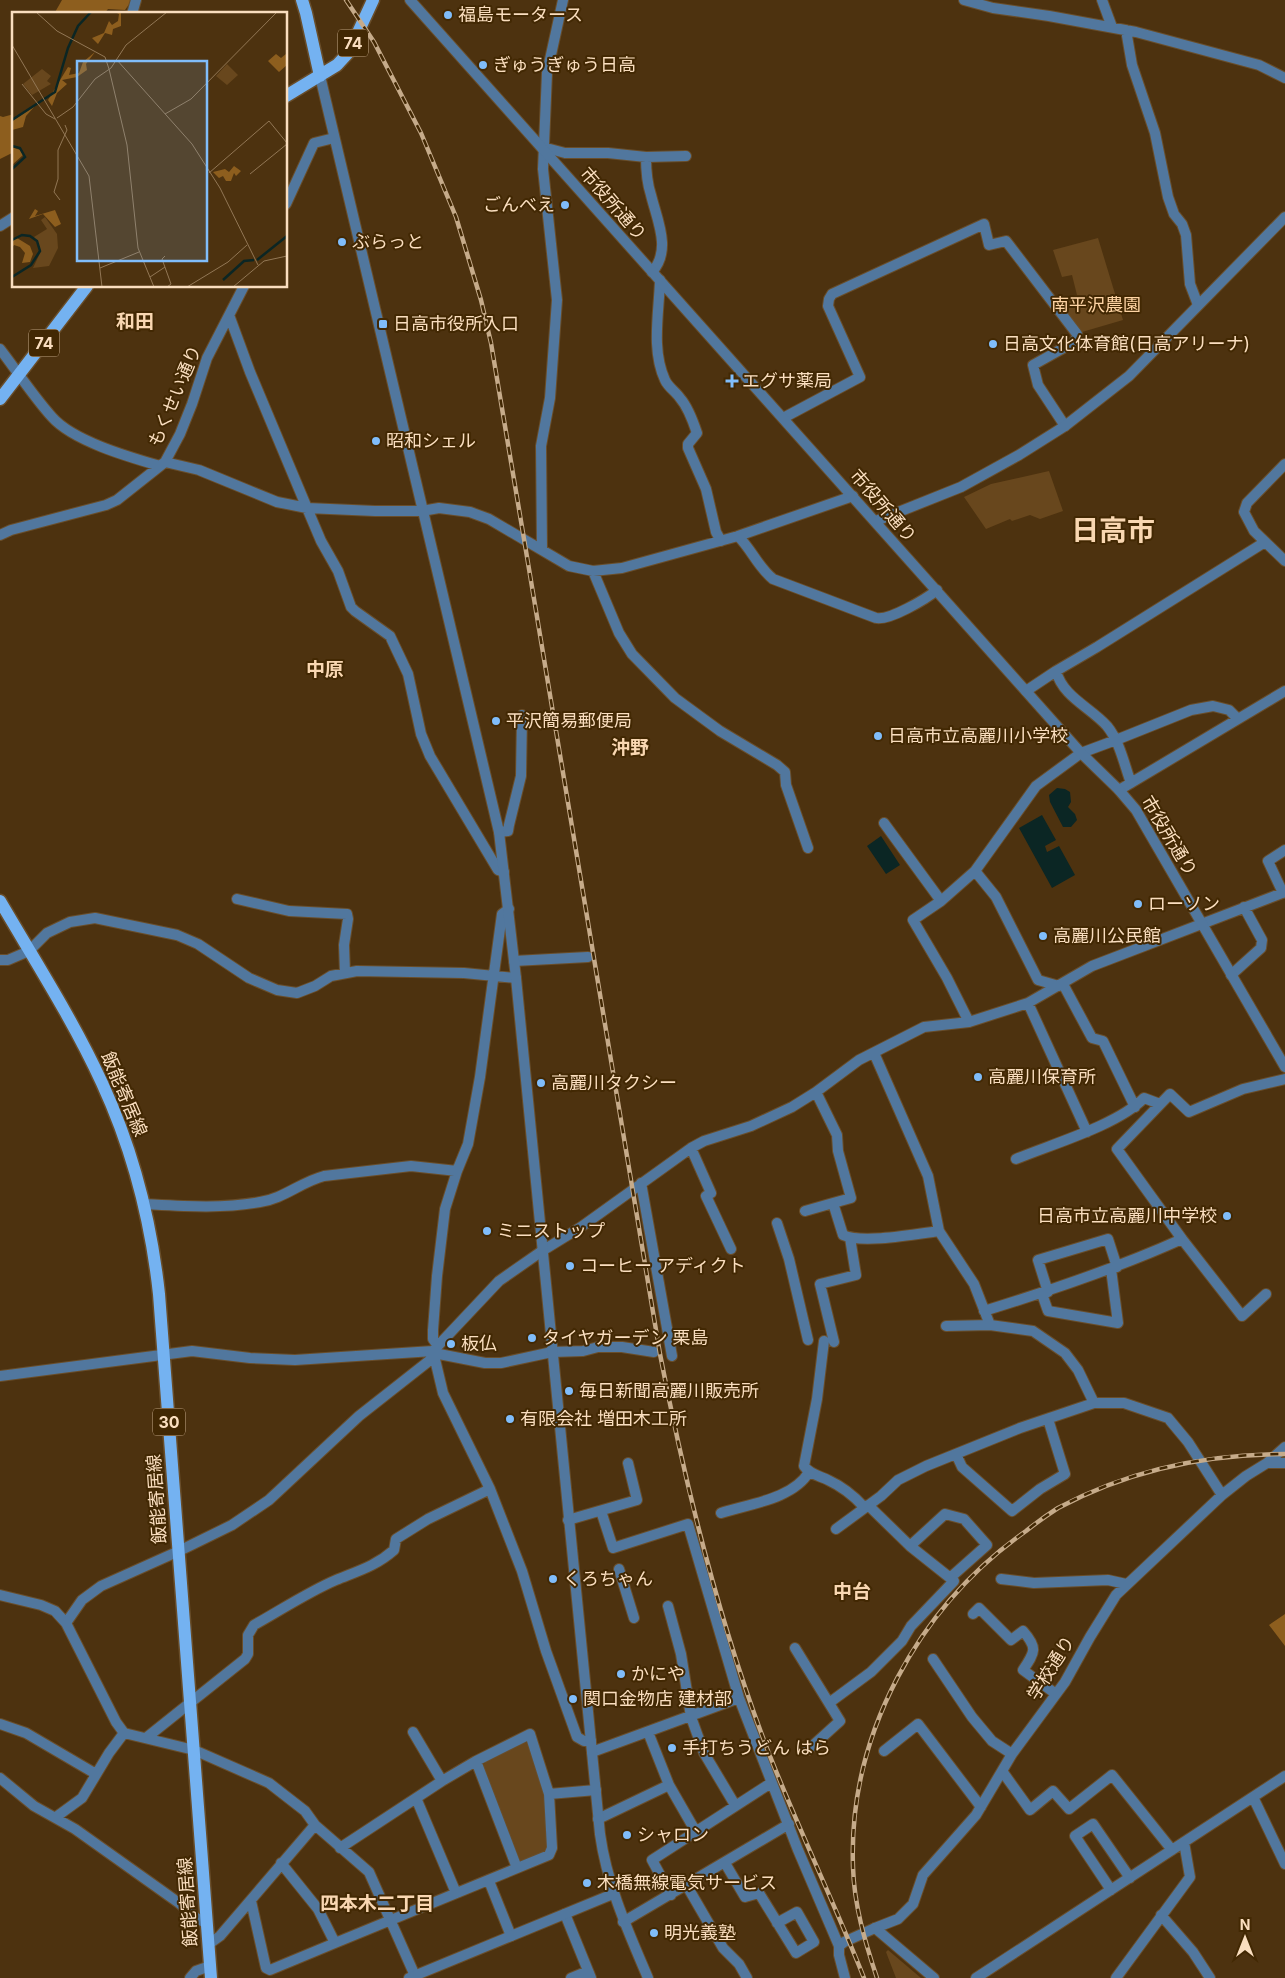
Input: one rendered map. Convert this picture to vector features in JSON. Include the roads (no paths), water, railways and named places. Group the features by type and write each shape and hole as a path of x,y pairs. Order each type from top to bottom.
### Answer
{"main road":[{"name":"74","path":"302,0 320,76"},
{"name":"74","path":"288,95 337,65 349,52 373,0"},
{"name":"74","path":"0,399 85,288"},
{"name":"飯能寄居線","path":"0,901 76,1030 103,1084 122,1132 144,1204 156,1268 164,1354 211,1972"}],"street":[{"name":"市役所通り","path":"410,0 652,272 785,417 1081,753 1119,790 1143,820 1285,1067"},
{"path":"542,550 541,446 550,398 557,300 543,169 547,73 563,0"},
{"path":"964,0 993,8 1126,30 1259,65 1285,78"},
{"path":"1102,0 1112,27"},
{"path":"1126,30 1132,64 1155,133 1168,197 1174,214 1182,224 1186,235 1190,284 1198,305"},
{"path":"320,76 499,832 516,978 602,1852 613,1894 648,1978"},
{"path":"288,200 314,143 334,138"},
{"path":"545,151 550,149 565,153 646,157 686,156"},
{"path":"646,157 648,186 662,231 660,262 652,272"},
{"path":"876,521 960,487 1019,455 1065,426 1129,376 1285,217"},
{"path":"0,226 12,219"},
{"path":"785,417 860,377 828,306 832,294 984,224 989,245 1006,241 1077,334 1076,341 1033,366 1038,385 1065,426"},
{"path":"660,280 657,322 659,360 666,384 682,400 693,421 697,433 688,444 688,448 706,489 716,532 721,541"},
{"name":"もくせい通り","path":"0,535 11,530 106,505 117,500 163,464 180,434 207,358 243,288"},
{"path":"229,315 250,372 307,508 321,541 338,571 354,612 390,636 408,674 421,734 430,756 498,870 504,872"},
{"path":"0,349 52,418 73,433 132,458 199,470 277,502 307,508 375,512 422,511 439,508 470,512 489,519 569,566 593,571 622,568 721,541 853,496"},
{"path":"1285,464 1247,503 1244,512 1254,530 1285,561"},
{"path":"738,536 747,544 764,572 773,579 876,618 884,618 920,602 937,590"},
{"path":"1026,691 1265,542"},
{"path":"593,571 619,633 632,654 675,698 720,732 777,765 785,772 786,785 808,848"},
{"path":"1056,671 1063,688 1107,726 1116,740 1131,783"},
{"path":"1119,790 1285,691"},
{"path":"969,1022 947,978 913,920 941,901 975,872 1036,786 1081,753 1191,710 1213,706 1229,710 1238,719"},
{"path":"499,832 508,831 510,826 521,776 522,715"},
{"path":"884,823 941,901"},
{"path":"66,1623 82,1600 100,1586 232,1525 269,1500 359,1416 435,1351 499,1281 581,1227 691,1148 704,1141 751,1126 792,1107 816,1092 859,1060 924,1026 969,1022 1028,1003 1092,966 1244,906 1284,893 1268,861 1285,850"},
{"path":"975,872 996,897 1038,980 1061,985 1092,1038 1103,1041 1135,1107"},
{"path":"237,899 289,911 346,914 348,919 344,945 345,972"},
{"path":"1231,975 1261,948 1262,940 1244,906"},
{"path":"508,909 502,914 480,1077 468,1144 445,1209 433,1330 443,1394 490,1489 522,1571 546,1651 577,1737 591,1746 648,1732 740,1698"},
{"path":"0,960 8,960 29,951 47,934 70,922 95,918 177,935 198,944 249,978 277,990 297,993 315,986 331,976 345,972 464,973 516,978"},
{"path":"514,961 588,957"},
{"path":"1028,1003 1087,1132"},
{"path":"874,1053 928,1176 939,1231 974,1284 990,1325"},
{"path":"1266,1294 1242,1316 1182,1239 1117,1149 1170,1094 1189,1112 1243,1089 1285,1079"},
{"path":"805,1212 851,1198 838,1151 837,1135 816,1092"},
{"path":"1016,1159 1087,1132 1135,1107 1144,1098 1160,1104"},
{"path":"691,1148 711,1193 706,1196 731,1249"},
{"path":"144,1204 197,1206 261,1202 291,1192 312,1179 324,1176 411,1166 457,1171"},
{"path":"641,1184 672,1356"},
{"path":"832,1203 843,1235 850,1238 865,1239 939,1231"},
{"path":"777,1223 789,1259 808,1340"},
{"path":"829,1703 862,1680 902,1641 911,1626 954,1581 910,1546 866,1506 830,1481 809,1472 804,1466 829,1341 820,1284 856,1275 850,1238"},
{"path":"1108,1239 1114,1268 1118,1323 1048,1312 1045,1293 1038,1260 1108,1239"},
{"path":"984,1311 1045,1293 1114,1268 1182,1239"},
{"path":"946,1326 990,1325 1033,1331 1065,1353 1078,1370 1094,1403"},
{"path":"0,1376 199,1351 250,1358 295,1360 435,1351 439,1354 485,1363 501,1363 552,1352 584,1351 598,1347 622,1347 654,1352"},
{"path":"836,1529 898,1480 1020,1428 1094,1403 1124,1403 1168,1418 1188,1442 1222,1495"},
{"path":"956,1454 962,1467 1012,1511 1040,1489 1065,1474 1048,1419"},
{"name":"学校通り","path":"839,1946 844,1942 898,1919 906,1912 913,1904 923,1875 976,1816 1012,1754 1056,1694 1108,1607 1126,1584 1222,1495 1246,1476 1267,1463 1285,1447"},
{"path":"568,1520 637,1500 628,1463"},
{"path":"1267,1463 1285,1463"},
{"path":"721,1513 776,1496 803,1482 809,1472"},
{"path":"146,1738 245,1659 248,1654 248,1635 254,1624 335,1580 368,1568 394,1550 396,1539 428,1519 490,1489"},
{"path":"601,1511 613,1548 688,1524 740,1698 771,1783 839,1946 839,1955 845,1978"},
{"path":"910,1546 945,1514 964,1519 986,1545 951,1577"},
{"path":"619,1570 634,1618"},
{"path":"1001,1579 1034,1583 1108,1580 1126,1584"},
{"path":"0,1595 48,1608 55,1611 66,1623 116,1722 124,1734 194,1750 269,1783 305,1811 315,1826 368,1872 413,1977 613,1894"},
{"path":"668,1606 681,1654 691,1717 704,1752 735,1806"},
{"path":"974,1614 979,1608 1010,1640 1023,1631 1033,1642 1034,1654 1023,1670 1056,1694"},
{"path":"796,1648 840,1721 808,1750"},
{"path":"933,1659 972,1717 992,1742 1012,1754"},
{"path":"0,1724 26,1733 96,1774"},
{"path":"884,1751 918,1724 981,1807"},
{"path":"413,1732 442,1781"},
{"path":"648,1732 669,1785 696,1832"},
{"path":"56,1817 82,1798 109,1753 124,1734"},
{"path":"251,1901 266,1968 270,1970 549,1855 552,1852 549,1794 530,1734 476,1761 442,1781 340,1848"},
{"path":"476,1761 517,1868"},
{"path":"1002,1771 1030,1810 1053,1791 1069,1809 1112,1775 1172,1850"},
{"path":"976,1978 1285,1776"},
{"path":"0,1778 34,1806 75,1829 207,1924"},
{"path":"670,1895 652,1860 771,1783"},
{"path":"598,1818 669,1785"},
{"path":"549,1794 596,1790"},
{"path":"1253,1797 1285,1864"},
{"path":"416,1798 456,1893"},
{"path":"624,1922 789,1824"},
{"path":"1111,1890 1075,1836 1093,1824 1130,1878"},
{"path":"209,1944 220,1936 315,1826"},
{"path":"1116,1978 1190,1877 1184,1842"},
{"path":"725,1862 745,1897 758,1893 777,1923"},
{"path":"281,1864 318,1909 335,1943"},
{"path":"489,1880 512,1936"},
{"path":"687,1886 723,1948 739,1964 747,1978"},
{"path":"564,1914 589,1975 571,1978"},
{"path":"1161,1915 1193,1952 1210,1978"},
{"path":"875,1928 934,1978"},
{"path":"190,1978 196,1971 211,1972"}],"water":[{"path":"1057,788 1070,792 1071,802 1068,807 1075,814 1077,820 1071,827 1063,827 1050,802 1049,795"},
{"path":"1042,815 1056,840 1045,846 1047,852 1059,846 1075,875 1052,888 1019,828"},
{"path":"881,836 900,865 886,874 867,846"}],"railway":[{"path":"346,0 374,42 421,133 456,217 481,300 491,343 660,1354 681,1455 705,1555 750,1703 780,1780 864,1978"},
{"path":"877,1978 868,1951 855,1895 853,1867 855,1818 863,1769 877,1722 898,1678 923,1635 953,1597 988,1562 1058,1508 1112,1484 1168,1467 1226,1457 1285,1454"}],"place":[{"name":"福島モータース","path":"448,15"},
{"name":"ぎゅうぎゅう日高","path":"483,65"},
{"name":"ごんべえ","path":"565,205"},
{"name":"ぶらっと","path":"342,242"},
{"name":"日高市役所入口","path":"383,324"},
{"name":"日高文化体育館(日高アリーナ)","path":"993,344"},
{"name":"エグサ薬局","path":"732,381"},
{"name":"昭和シェル","path":"376,441"},
{"name":"平沢簡易郵便局","path":"496,721"},
{"name":"日高市立高麗川小学校","path":"878,736"},
{"name":"ローソン","path":"1138,904"},
{"name":"高麗川公民館","path":"1043,936"},
{"name":"高麗川保育所","path":"978,1077"},
{"name":"高麗川タクシー","path":"541,1083"},
{"name":"日高市立高麗川中学校","path":"1227,1216"},
{"name":"ミニストップ","path":"487,1231"},
{"name":"コーヒー アディクト","path":"570,1266"},
{"name":"タイヤガーデン 栗島","path":"532,1338"},
{"name":"板仏","path":"451,1344"},
{"name":"毎日新聞高麗川販売所","path":"569,1391"},
{"name":"有限会社 増田木工所","path":"510,1419"},
{"name":"くろちゃん","path":"553,1579"},
{"name":"かにや","path":"621,1674"},
{"name":"関口金物店 建材部","path":"573,1699"},
{"name":"手打ちうどん はら","path":"672,1748"},
{"name":"シャロン","path":"627,1835"},
{"name":"木橋無線電気サービス","path":"587,1883"},
{"name":"明光義塾","path":"654,1933"}],"district":[{"name":"和田","path":"135,321"},
{"name":"日高市","path":"1113,530"},
{"name":"中原","path":"325,669"},
{"name":"沖野","path":"630,747"},
{"name":"中台","path":"852,1591"},
{"name":"四本木二丁目","path":"377,1903"}],"park label":[{"name":"南平沢農園","path":"1096,305"}]}
